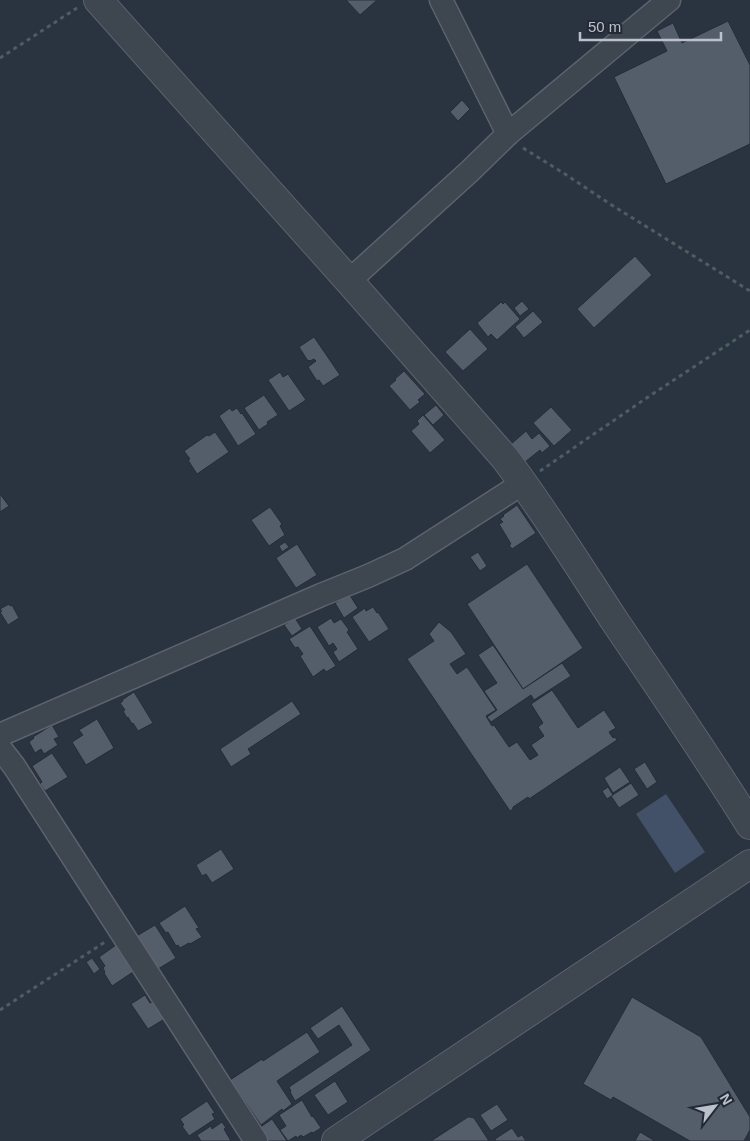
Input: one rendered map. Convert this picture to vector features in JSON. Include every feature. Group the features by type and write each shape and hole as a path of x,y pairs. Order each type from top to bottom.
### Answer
{"street":[{"path":"441,0 508,134"},
{"path":"349,281 508,134 669,0"},
{"path":"91,2 349,281 504,457 558,532 750,825"},
{"path":"0,735 405,559 523,483"},
{"path":"0,748 14,766 256,1141"},
{"path":"336,1141 746,874"}],"path":[{"path":"0,58 91,2"},
{"path":"508,134 524,149 750,291"},
{"path":"523,483 750,330"},
{"path":"0,1010 121,931"}],"water":[{"path":"666,794 705,852 675,873 636,814"}],"building":[{"path":"346,0 377,0 360,15"},
{"path":"728,21 750,65 750,144 666,184 614,77 667,51 657,31 673,23 682,43"},
{"path":"462,100 470,109 458,121 450,112"},
{"path":"635,256 652,275 594,328 577,309"},
{"path":"522,301 529,309 520,316 514,308"},
{"path":"501,302 503,304 505,302 520,319 497,340 491,334 488,337 477,323"},
{"path":"533,311 543,322 524,338 515,327"},
{"path":"470,329 488,349 463,371 445,352"},
{"path":"314,337 340,375 323,386 319,380 317,381 308,367 316,361 314,359 308,361 299,347"},
{"path":"404,371 425,394 418,400 420,402 410,410 389,386"},
{"path":"280,372 283,377 288,374 306,400 289,411 268,380"},
{"path":"264,395 278,415 259,430 244,408"},
{"path":"436,405 444,415 433,425 424,415"},
{"path":"551,407 572,430 554,446 533,423"},
{"path":"230,408 232,411 237,408 242,413 256,434 238,446 219,416"},
{"path":"423,415 445,440 430,453 411,431 419,424 417,421"},
{"path":"526,431 532,439 539,433 550,446 542,453 540,450 525,462 510,445"},
{"path":"215,432 229,452 197,474 184,451 207,435 209,436"},
{"path":"0,494 9,506 0,512"},
{"path":"517,505 536,533 512,549 499,524 503,522 500,519 503,515"},
{"path":"270,507 282,524 280,526 285,535 269,546 251,520"},
{"path":"285,542 289,547 282,552 279,546"},
{"path":"297,544 317,575 296,588 276,558"},
{"path":"478,552 487,566 480,571 470,557"},
{"path":"527,564 583,648 523,689 467,604"},
{"path":"349,594 358,608 344,618 335,603"},
{"path":"9,604 10,606 12,605 19,618 8,625 0,609"},
{"path":"373,607 389,629 369,642 352,617 365,608 366,611"},
{"path":"295,618 302,629 292,636 284,625"},
{"path":"331,618 334,623 341,619 349,630 347,632 358,649 339,662 333,652 337,649 333,643 329,646 317,627"},
{"path":"439,622 451,632 466,654 450,664 457,674 467,667 496,710 486,716 509,747 517,742 530,760 538,755 531,745 544,736 538,727 543,723 531,704 552,690 578,728 604,710 616,728 609,732 617,740 529,799 528,797 510,811 407,659 434,641 429,634"},
{"path":"310,626 336,666 326,672 324,669 313,677 300,656 303,654 298,647 295,648 289,639"},
{"path":"493,645 523,689 562,663 571,676 534,700 531,695 491,722 487,717 497,710 484,691 497,683 478,655"},
{"path":"134,692 153,723 138,731 127,718 123,711 125,710 120,703"},
{"path":"292,701 301,714 248,749 251,754 231,767 220,749"},
{"path":"97,719 114,748 86,765 72,742 83,735 79,730"},
{"path":"52,725 59,737 54,739 58,745 44,754 41,749 35,753 29,742 33,737"},
{"path":"52,753 68,777 45,791 32,766"},
{"path":"645,762 657,782 647,789 634,769"},
{"path":"620,767 630,782 613,793 604,778"},
{"path":"631,783 639,795 619,808 611,796"},
{"path":"608,787 613,795 607,799 602,791"},
{"path":"221,849 234,869 212,883 206,874 202,876 196,865"},
{"path":"185,906 199,928 196,929 202,937 180,948 178,945 176,946 168,932 166,933 159,923"},
{"path":"155,925 176,958 158,969 135,937"},
{"path":"116,945 133,972 112,986 104,973 103,968 105,966 99,957"},
{"path":"92,958 100,969 94,974 86,962"},
{"path":"145,995 150,1003 155,1000 166,1018 148,1029 131,1004"},
{"path":"632,997 701,1037 750,1117 750,1130 744,1141 690,1141 613,1097 611,1100 583,1084"},
{"path":"342,1006 371,1050 295,1101 289,1087 352,1045 339,1025 318,1039 310,1028"},
{"path":"307,1032 320,1052 277,1081 292,1104 261,1125 230,1080"},
{"path":"335,1081 348,1102 328,1115 314,1095"},
{"path":"302,1100 321,1128 303,1137 301,1135 297,1138 296,1136 288,1141 280,1130 286,1126 279,1115"},
{"path":"207,1101 215,1113 212,1114 215,1119 189,1136 182,1126 184,1125 180,1119"},
{"path":"497,1104 508,1120 491,1131 480,1115"},
{"path":"468,1117 474,1118 489,1141 431,1141"},
{"path":"272,1119 287,1141 267,1141 259,1128"},
{"path":"222,1122 231,1141 201,1141 197,1135 211,1126 212,1129"},
{"path":"512,1128 518,1137 522,1135 526,1141 496,1141 495,1139"},
{"path":"640,1132 655,1141 635,1141"}]}
